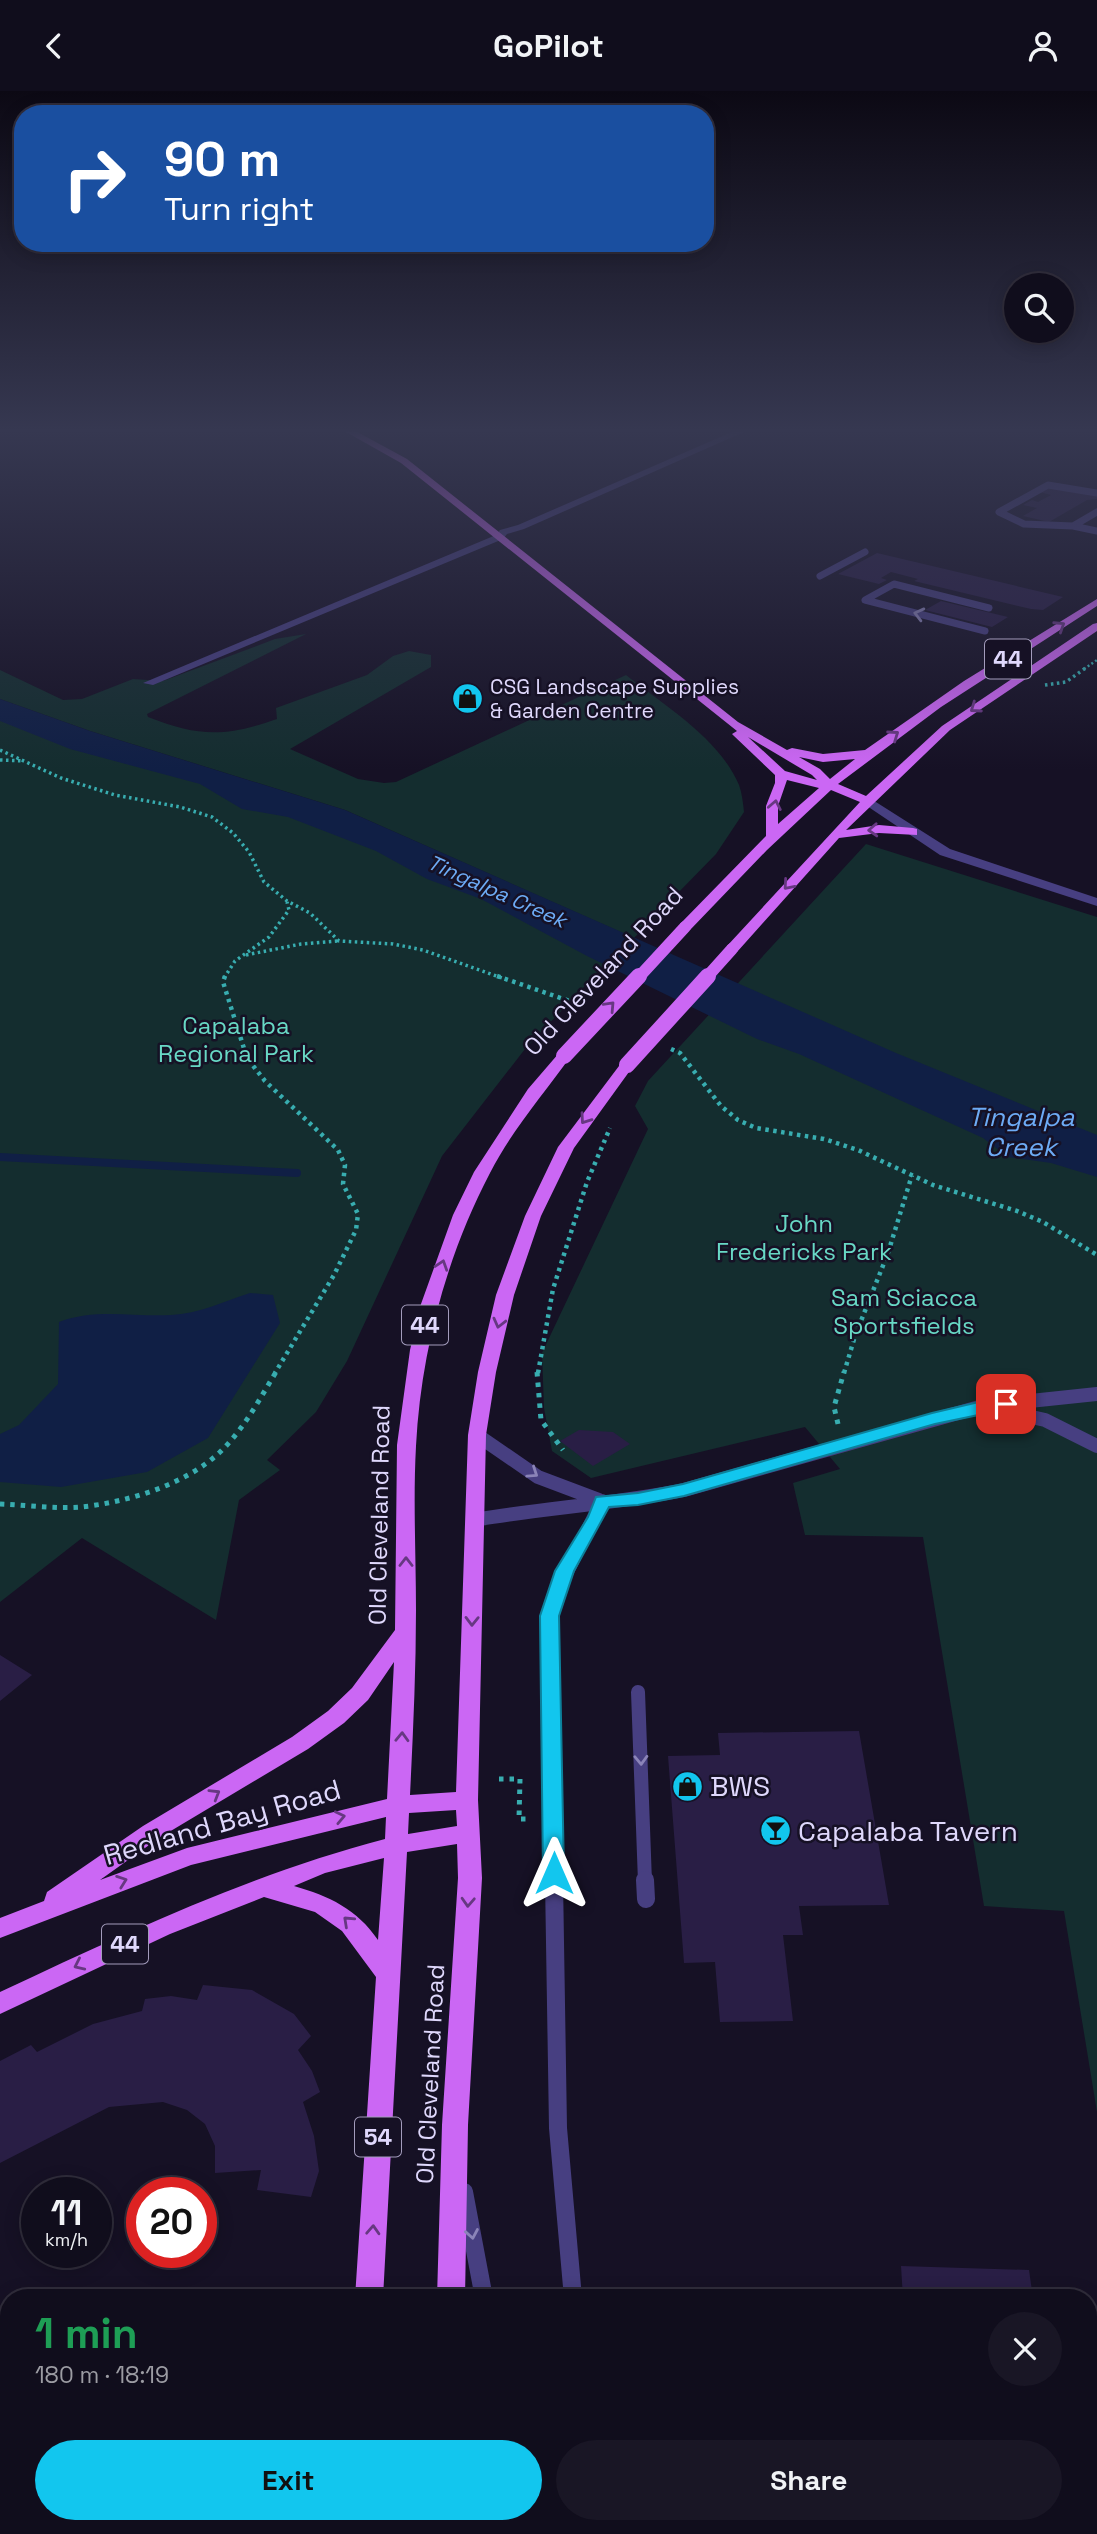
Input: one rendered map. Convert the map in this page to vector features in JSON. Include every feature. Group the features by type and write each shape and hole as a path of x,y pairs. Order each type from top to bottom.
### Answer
{"main road":[{"path":"506,542 734,724 817,772 829,785"},
{"name":"Old Cleveland Road","path":"370,2289 406,1630 405,1482 410,1400 434,1289 455,1229 488,1160 520,1110 564,1056 772,836 867,754 1097,602"},
{"name":"Old Cleveland Road","path":"451,2289 455,2143 470,1878 467,1800 477,1435 487,1372 505,1295 533,1216 566,1147 626,1065 834,835 946,728 1097,626"},
{"path":"734,724 738,735 780,774 829,785 868,801"},
{"path":"766,743 808,757 832,758 867,754"},
{"path":"772,836 772,806 781,783 780,774"},
{"path":"834,835 872,829 913,832"},
{"path":"35,1913 152,1832 300,1743 336,1717 360,1695 406,1630"},
{"name":"Redland Bay Road","path":"0,1928 187,1857 329,1819 398,1805 467,1800"},
{"name":"44","path":"0,2003 162,1927 321,1865 396,1845 468,1833"},
{"path":"262,1888 316,1901 334,1909 349,1920 371,1945 388,1976"}],"street":[{"path":"149,683 488,542"},
{"path":"868,801 913,832 955,856 1097,902"}],"lane":[{"path":"820,576 864,552"},
{"path":"985,631 865,600 894,584 989,608"},
{"path":"474,1520 531,1510 563,1509 602,1501 638,1499 684,1490 983,1406 1097,1394"},
{"path":"983,1406 1045,1420 1097,1446"},
{"path":"477,1435 538,1477 602,1501"},
{"path":"572,2289 558,2128 549,1616 565,1571 597,1517 602,1501"},
{"path":"638,1692 646,1899"},
{"path":"455,2143 482,2289"}],"path":[{"path":"1041,686 1066,682 1097,660"},
{"path":"0,750 61,778 115,795 180,807 212,817 233,833 249,852 264,882 287,901 310,913 339,941"},
{"path":"0,760 26,761"},
{"path":"0,1504 79,1507 124,1500 159,1488 219,1453 243,1426 334,1275 356,1230 358,1214 343,1184 345,1165 338,1150 265,1081 247,1058 223,982 224,972 230,964 268,937 281,922 289,910 287,901"},
{"path":"242,956 302,944 339,941 393,944 423,950 582,1006"},
{"path":"669,1048 680,1053 721,1106 738,1120 756,1128 824,1139 858,1150 933,1185 1034,1218 1097,1255"},
{"path":"562,1450 541,1420 537,1366 553,1289 587,1182 609,1130 616,1120"},
{"path":"842,1444 834,1407 855,1336 888,1253 912,1175"},
{"path":"499,1779 520,1779 519,1819 531,1819"}],"green space":[{"path":"306,634 147,714 148,717 198,731 227,732 242,729 277,719 276,708 367,675 393,656 409,651 431,655 431,667 290,749 358,779 396,782 626,675 690,724 718,752 739,785 744,812 716,854 634,938 345,810 90,731 0,699 0,670 63,700 82,699 133,679 163,681 275,639"},
{"name":"Capalaba Regional Park","path":"0,708 255,791 620,949 525,1049 442,1156 347,1361 316,1412 267,1460 280,1470 239,1500 216,1620 82,1538 0,1602"},
{"name":"Sam Sciacca Sportsfields","path":"866,844 1097,917 1097,2112 1064,1911 984,1906 923,1537 805,1535 793,1483 840,1469 805,1427 591,1478 552,1451 544,1408 542,1353 648,1129 635,1106 648,1081"}],"water":[{"name":"Tingalpa Creek","path":"0,699 90,731 345,810 896,1053 1097,1135 1097,1177 1051,1163 1008,1157 983,1138 799,1054 757,1039 587,956 481,899 427,879 376,851 288,817 242,809 200,784 70,749 0,721"},
{"path":"250,1293 273,1295 280,1323 208,1438 147,1472 61,1487 0,1482 0,1434 19,1425 58,1384 59,1322 100,1314 181,1314"}],"building":[{"path":"877,553 1063,597 1043,610 1031,609 914,581 918,579 891,572 881,578 887,580 879,584 838,574"},
{"path":"941,601 1008,617 992,627 925,610"},
{"path":"579,1430 613,1432 630,1444 593,1466 560,1441"},
{"path":"0,1655 32,1675 0,1701"},
{"name":"Capalaba Tavern","path":"859,1731 889,1905 799,1906 803,1935 783,1935 793,2021 720,2022 715,1962 684,1963 668,1756 720,1755 718,1733"},
{"path":"203,1985 252,1990 294,2014 311,2036 298,2050 312,2071 320,2092 303,2102 314,2136 319,2171 311,2197 257,2190 261,2170 215,2173 215,2146 205,2124 187,2110 163,2102 109,2107 0,2163 0,2061 31,2045 37,2052 93,2024 142,2011 145,1999 171,1996 197,2000"},
{"path":"901,2266 1029,2270 1032,2289 902,2289"}],"waterway":[{"path":"0,1157 297,1173"}],"place":[{"name":"CSG Landscape Supplies & Garden Centre","path":"467,698"},
{"name":"BWS","path":"687,1786"},
{"name":"Capalaba Tavern","path":"775,1831"}],"route":[{"path":"554,1873 549,1616 565,1571 597,1517 602,1501 638,1499 684,1490 932,1419 983,1406 1006,1404"}],"park label":[{"name":"John Fredericks Park","path":"804,1237"}]}
